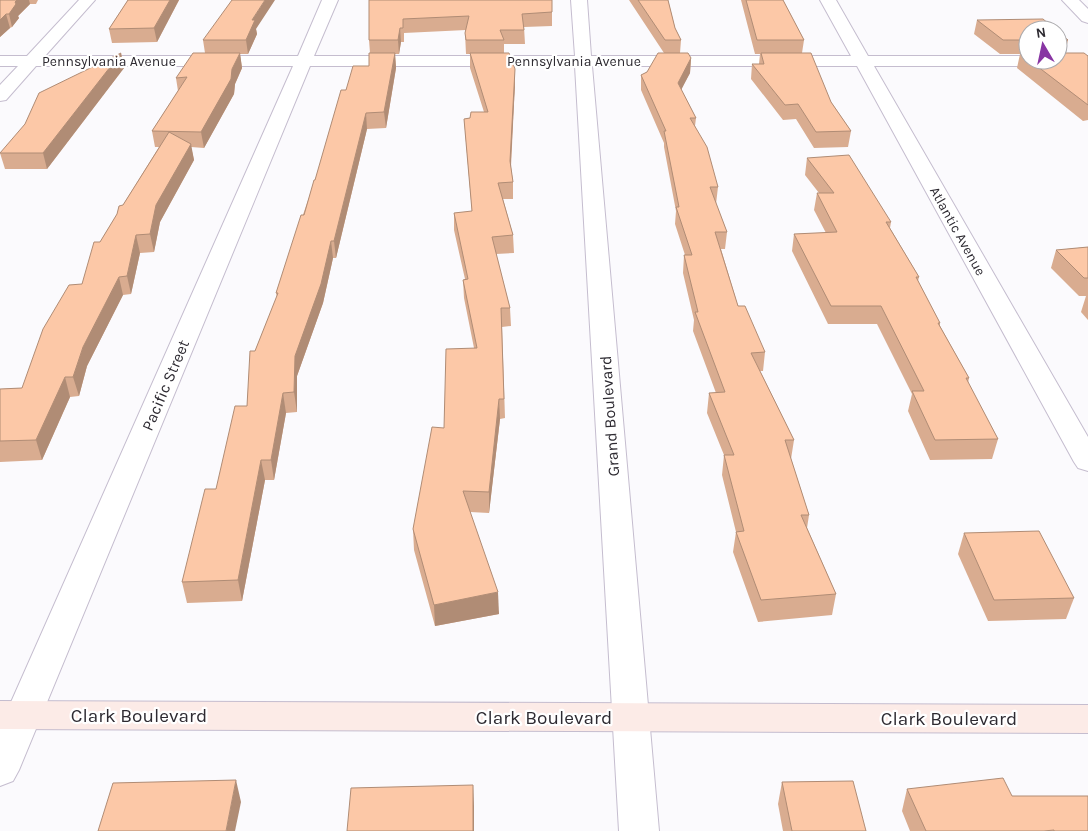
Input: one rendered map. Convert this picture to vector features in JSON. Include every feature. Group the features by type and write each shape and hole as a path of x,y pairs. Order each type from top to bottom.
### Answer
{"street":[{"path":"0,96 87,0"},
{"name":"Pacific Street","path":"0,770 11,715 330,0"},
{"name":"Grand Boulevard","path":"579,0 639,831"},
{"name":"Atlantic Avenue","path":"828,0 1088,462"},
{"path":"1070,0 1088,18"},
{"name":"Pennsylvania Avenue","path":"0,61 1088,61"},
{"name":"Clark Boulevard","path":"11,715 1088,719"}],"building":[{"path":"0,0 17,0 9,14 6,14 0,20"},
{"path":"128,0 170,0 154,28 109,29"},
{"path":"232,0 265,0 252,20 255,20 246,40 203,40"},
{"path":"369,0 552,0 552,12 522,14 524,30 500,30 504,40 466,40 465,33 469,16 403,19 403,28 400,28 398,40 369,40"},
{"path":"638,0 668,0 675,28 681,40 665,40"},
{"path":"746,0 783,0 804,40 757,40"},
{"path":"1043,19 1044,20 1018,20 1018,40 1003,40 977,20"},
{"path":"121,53 43,153 0,153 25,124 39,93"},
{"path":"193,53 240,53 232,69 231,79 201,132 152,131 187,77 176,78"},
{"path":"369,53 395,53 384,112 366,113 334,241 331,241 321,284 295,356 294,392 283,393 271,460 261,460 238,580 182,582 205,489 216,489 235,406 247,406 250,351 255,351 278,293 276,293 301,215 304,215 341,90 346,90 353,66 369,66"},
{"path":"470,53 509,53 515,69 510,161 513,182 498,183 513,235 492,237 510,308 501,308 504,399 499,399 489,492 463,491 498,592 434,605 413,529 432,427 444,428 446,349 477,348 463,280 468,279 454,213 472,211 464,119 470,118 471,112 488,112"},
{"path":"658,53 688,53 691,58 678,83 696,118 690,118 707,147 718,187 710,187 727,232 715,232 738,306 745,306 765,352 751,353 794,440 785,440 809,515 801,515 836,594 761,600 736,532 744,531 724,455 734,455 709,393 725,392 695,312 698,312 684,255 692,255 676,207 679,207 664,131 666,131 641,75 647,72"},
{"path":"761,53 811,53 831,102 851,131 816,132 798,104 785,105 752,64 764,64"},
{"path":"1068,53 1084,53 1088,56 1088,105 1042,70 1068,70"},
{"path":"169,132 191,144 156,205 150,234 136,235 127,276 119,277 83,347 73,377 65,377 36,440 0,441 0,389 22,388 43,329 69,285 82,284 94,242 100,242 117,214 119,206 123,205"},
{"path":"849,155 891,222 886,222 919,277 916,277 940,323 938,323 969,378 966,378 998,439 935,440 912,391 924,391 881,306 831,306 794,234 837,232 817,193 834,193 807,158"},
{"path":"1088,247 1088,278 1084,278 1056,250"},
{"path":"1039,531 1074,598 994,600 964,533"},
{"path":"1003,778 1012,796 1088,796 1088,831 926,831 907,789"},
{"path":"236,780 226,831 98,831 113,783"},
{"path":"853,781 866,831 792,831 782,782"},
{"path":"473,785 473,831 347,831 351,788"}]}
